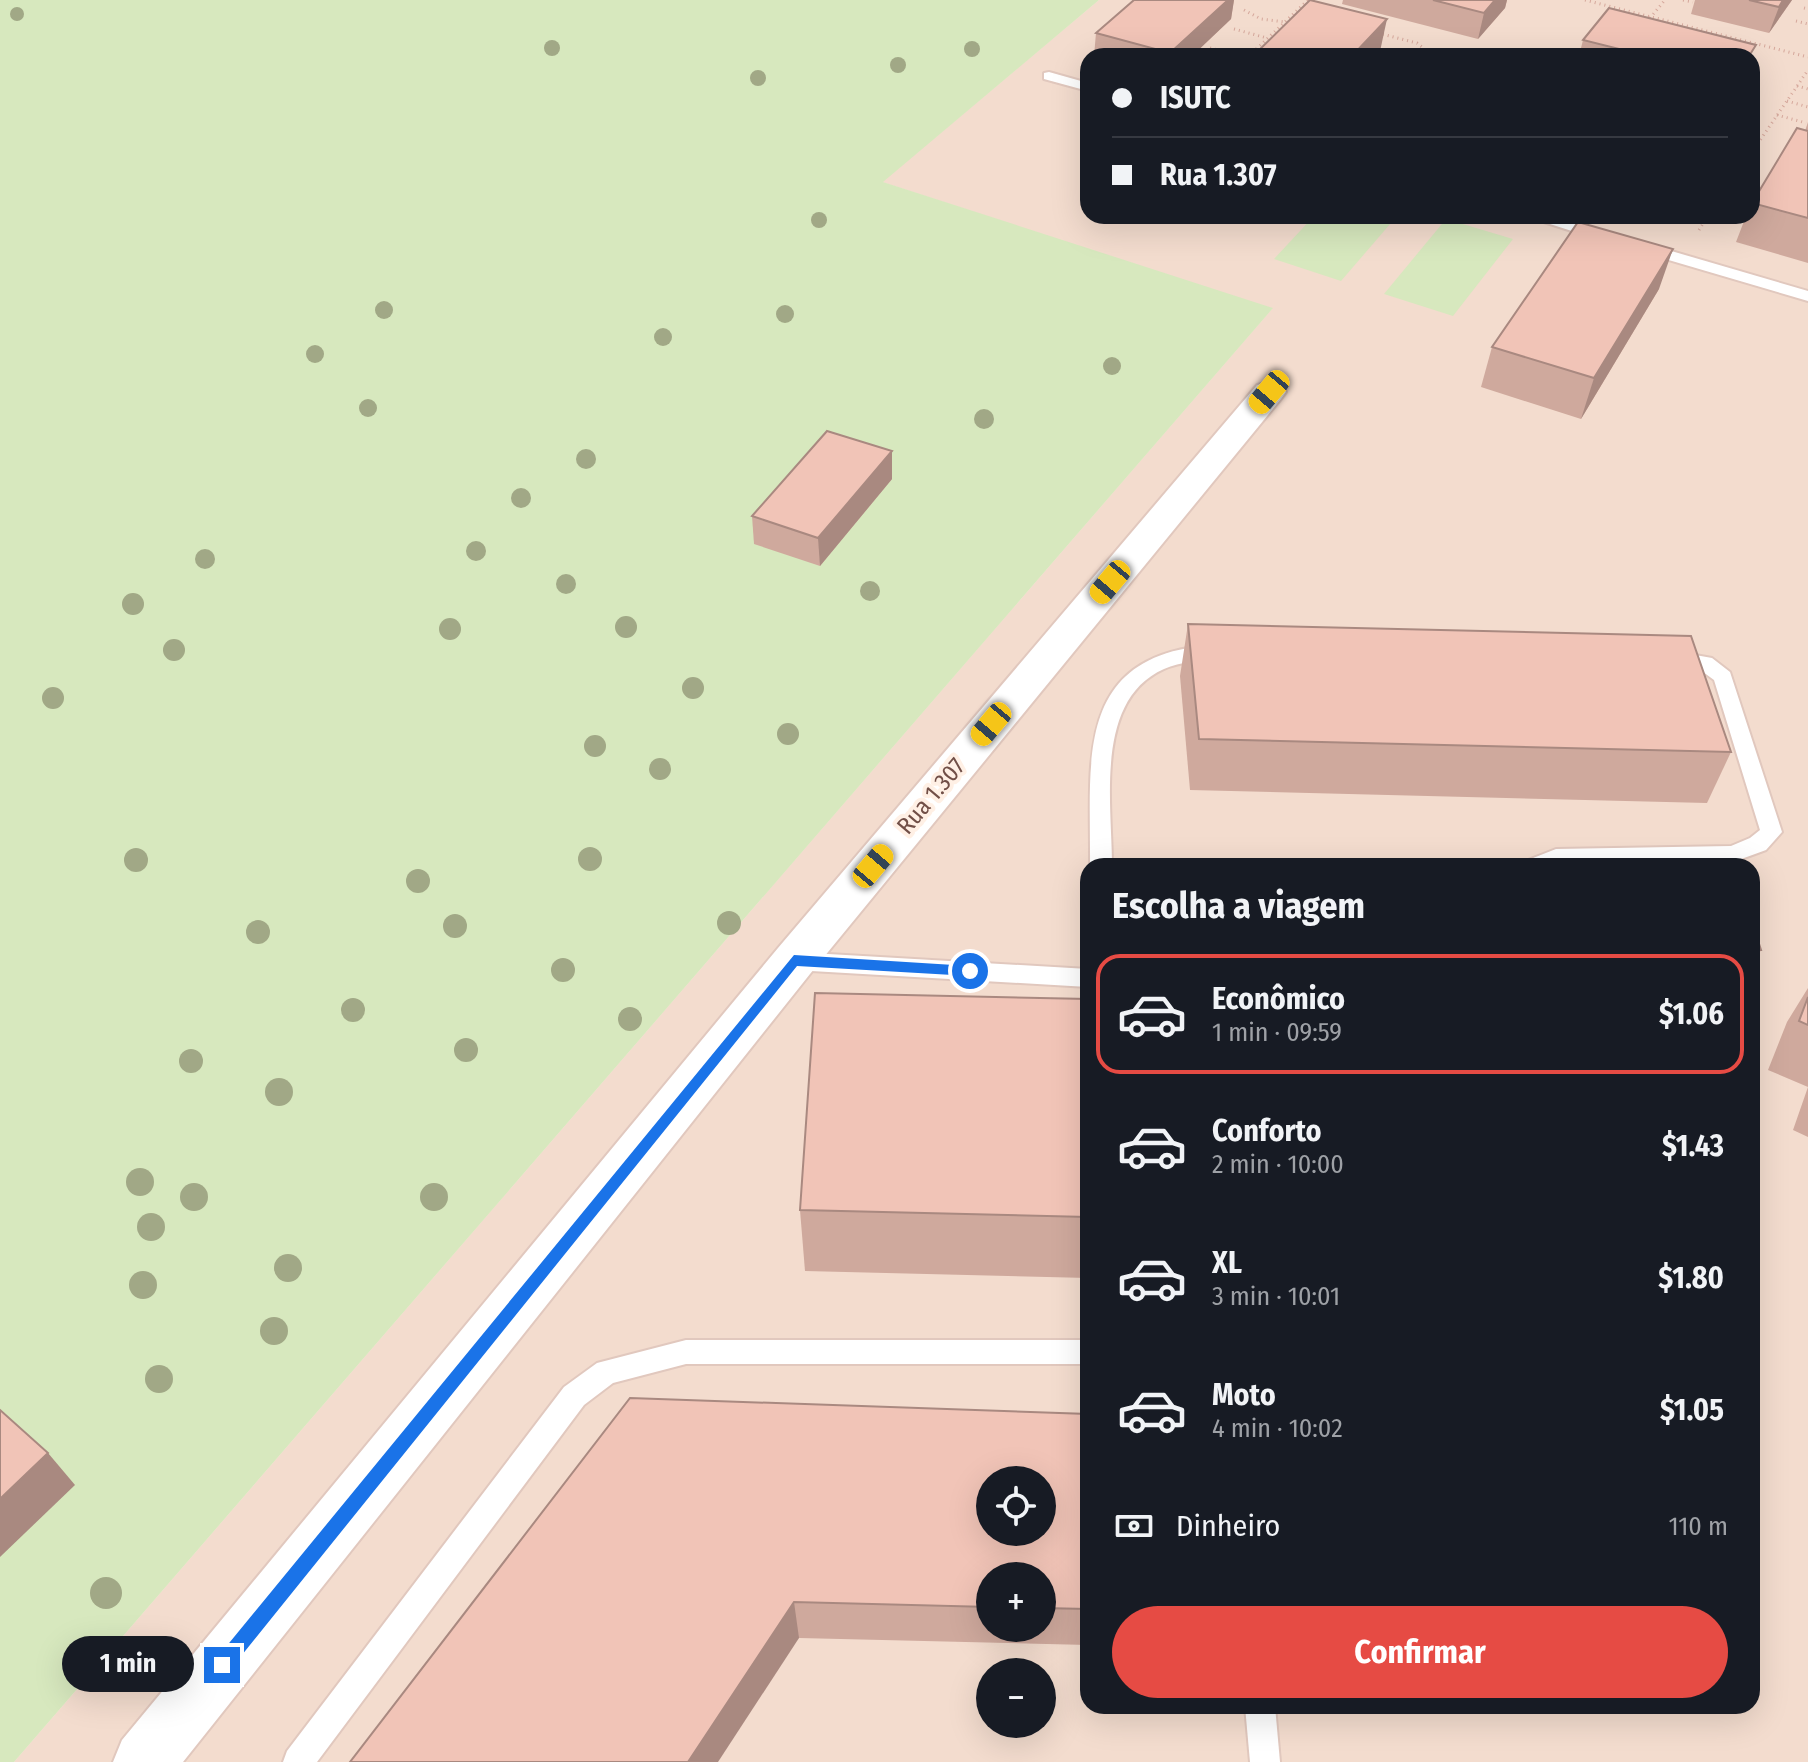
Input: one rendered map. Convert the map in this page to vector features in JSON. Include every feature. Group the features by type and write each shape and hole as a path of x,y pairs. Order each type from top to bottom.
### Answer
{"street":[{"name":"Rua 1.307","path":"144,1762 794,961 1269,392"}],"lane":[{"path":"1049,76 1080,85"},
{"path":"1560,224 1808,296"},
{"path":"1101,858 1104,751 1116,699 1146,669 1187,653 1229,651"},
{"path":"1554,858 1733,854 1758,844 1771,832 1723,677 1705,663 1650,657"},
{"path":"794,961 1080,978"},
{"path":"298,1762 574,1396 606,1372 686,1352 1080,1352"},
{"path":"1261,1714 1265,1762"}],"path":[{"path":"1257,48 1308,0"},
{"path":"1585,0 1808,57"},
{"path":"1642,28 1665,0"},
{"path":"1683,0 1693,2"},
{"path":"1244,10 1261,19 1300,23"},
{"path":"1796,21 1808,24"},
{"path":"1688,39 1696,28"},
{"path":"1234,29 1283,43"},
{"path":"1366,31 1417,43 1423,48"},
{"path":"1740,48 1746,41"},
{"path":"1760,140 1808,70"},
{"path":"1797,86 1808,89"},
{"path":"1787,101 1808,107"},
{"path":"1777,115 1806,123"}],"shaded area":[{"path":"1099,0 1808,0 1808,1762 14,1762 1272,309 882,182"}],"green space":[{"path":"0,0 1099,0 883,182 1273,308 14,1762 0,1762"},
{"path":"1307,224 1390,224 1341,281 1274,259"},
{"path":"1442,224 1463,224 1513,239 1453,316 1384,294"}],"building":[{"path":"1134,0 1228,0 1175,48 1152,48 1096,33"},
{"path":"1310,0 1387,19 1360,48 1261,48"},
{"path":"1433,0 1495,0 1484,13"},
{"path":"1749,0 1783,0 1779,7"},
{"path":"1609,8 1756,45 1754,48 1615,48 1583,40"},
{"path":"1797,128 1808,131 1808,218 1760,205 1760,190"},
{"path":"1577,224 1673,249 1594,378 1492,347"},
{"path":"827,431 892,451 818,538 752,516"},
{"path":"1188,624 1691,636 1731,752 1199,739"},
{"path":"815,993 1080,999 1080,1217 800,1210"},
{"path":"1808,997 1808,1025 1799,1021"},
{"path":"630,1398 1080,1414 1080,1609 1056,1608 1056,1562 976,1562 976,1607 794,1602 688,1762 350,1762"},
{"path":"0,1410 48,1453 0,1499"}],"route":[{"path":"222,1665 794,961 970,971"}]}
